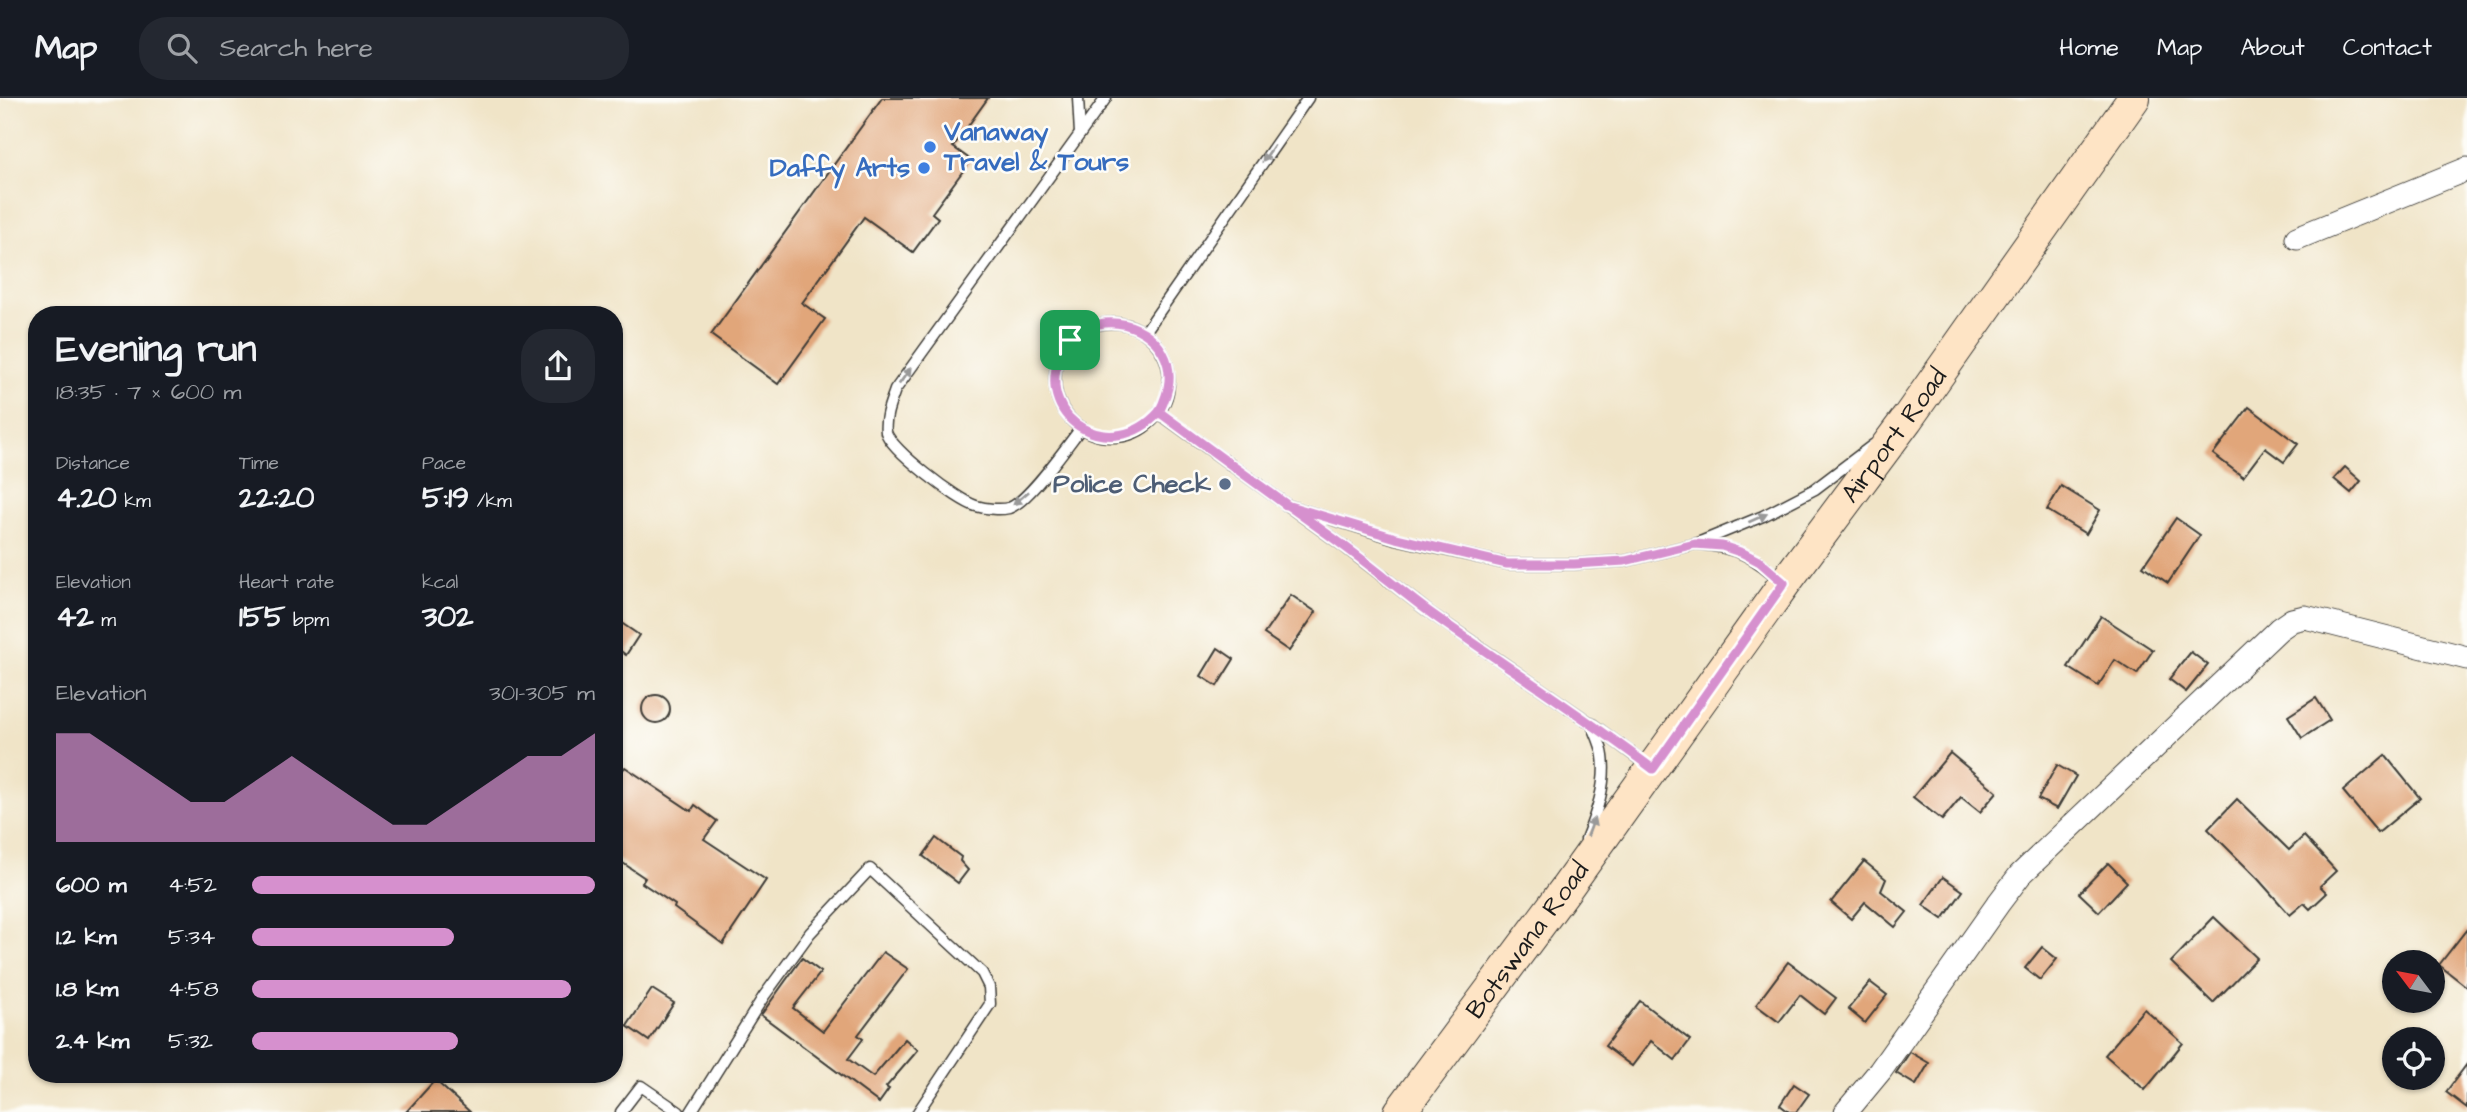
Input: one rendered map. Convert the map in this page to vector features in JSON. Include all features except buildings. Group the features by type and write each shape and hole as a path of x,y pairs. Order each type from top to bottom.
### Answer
{"street":[{"name":"Airport Road","path":"1653,769 1784,583 1907,419 2134,98"},
{"path":"2297,238 2467,169"},
{"path":"1846,1112 1880,1070 2020,875 2279,629 2292,620 2305,617 2467,658"},
{"name":"Botswana Road","path":"1400,1112 1653,769"}],"lane":[{"path":"1078,98 1080,134"},
{"path":"1081,428 1023,499 1009,508 994,509 975,506 918,467 894,446 887,433 886,420 895,390 1106,98"},
{"path":"1145,332 1308,98"},
{"path":"1107,322 1127,324 1145,332 1158,345 1167,361 1167,396 1159,412 1149,424 1123,436 1101,436 1081,428 1066,415 1057,397 1055,377 1059,357 1070,340 1087,328 1107,322"},
{"path":"1159,412 1345,547 1429,612 1653,769"},
{"path":"1286,505 1396,538 1507,564 1625,561 1695,544 1763,516 1815,489 1907,419"},
{"path":"1695,544 1722,546 1743,553 1760,562 1784,583"},
{"path":"1565,890 1599,803 1603,755 1592,724"},
{"path":"691,1112 772,985 810,933 870,869 975,965 989,987 990,1004 918,1112"},
{"path":"621,1112 641,1086 679,1112"}],"place":[{"name":"Vanaway Travel & Tours","path":"930,147"},
{"name":"Daffy Arts","path":"924,168"},
{"name":"Police Check","path":"1225,484"}],"route":[{"path":"1070,340 1059,357 1055,377 1057,397 1066,415 1081,428 1109,437 1123,436 1149,424 1159,412 1286,505 1396,538 1507,564 1625,561 1695,544 1722,546 1760,562 1784,583 1653,769 1429,612 1345,547 1286,505 1223,459 1159,412 1167,396 1167,361 1158,345 1145,332 1127,324 1107,322 1087,328 1070,340"}]}
